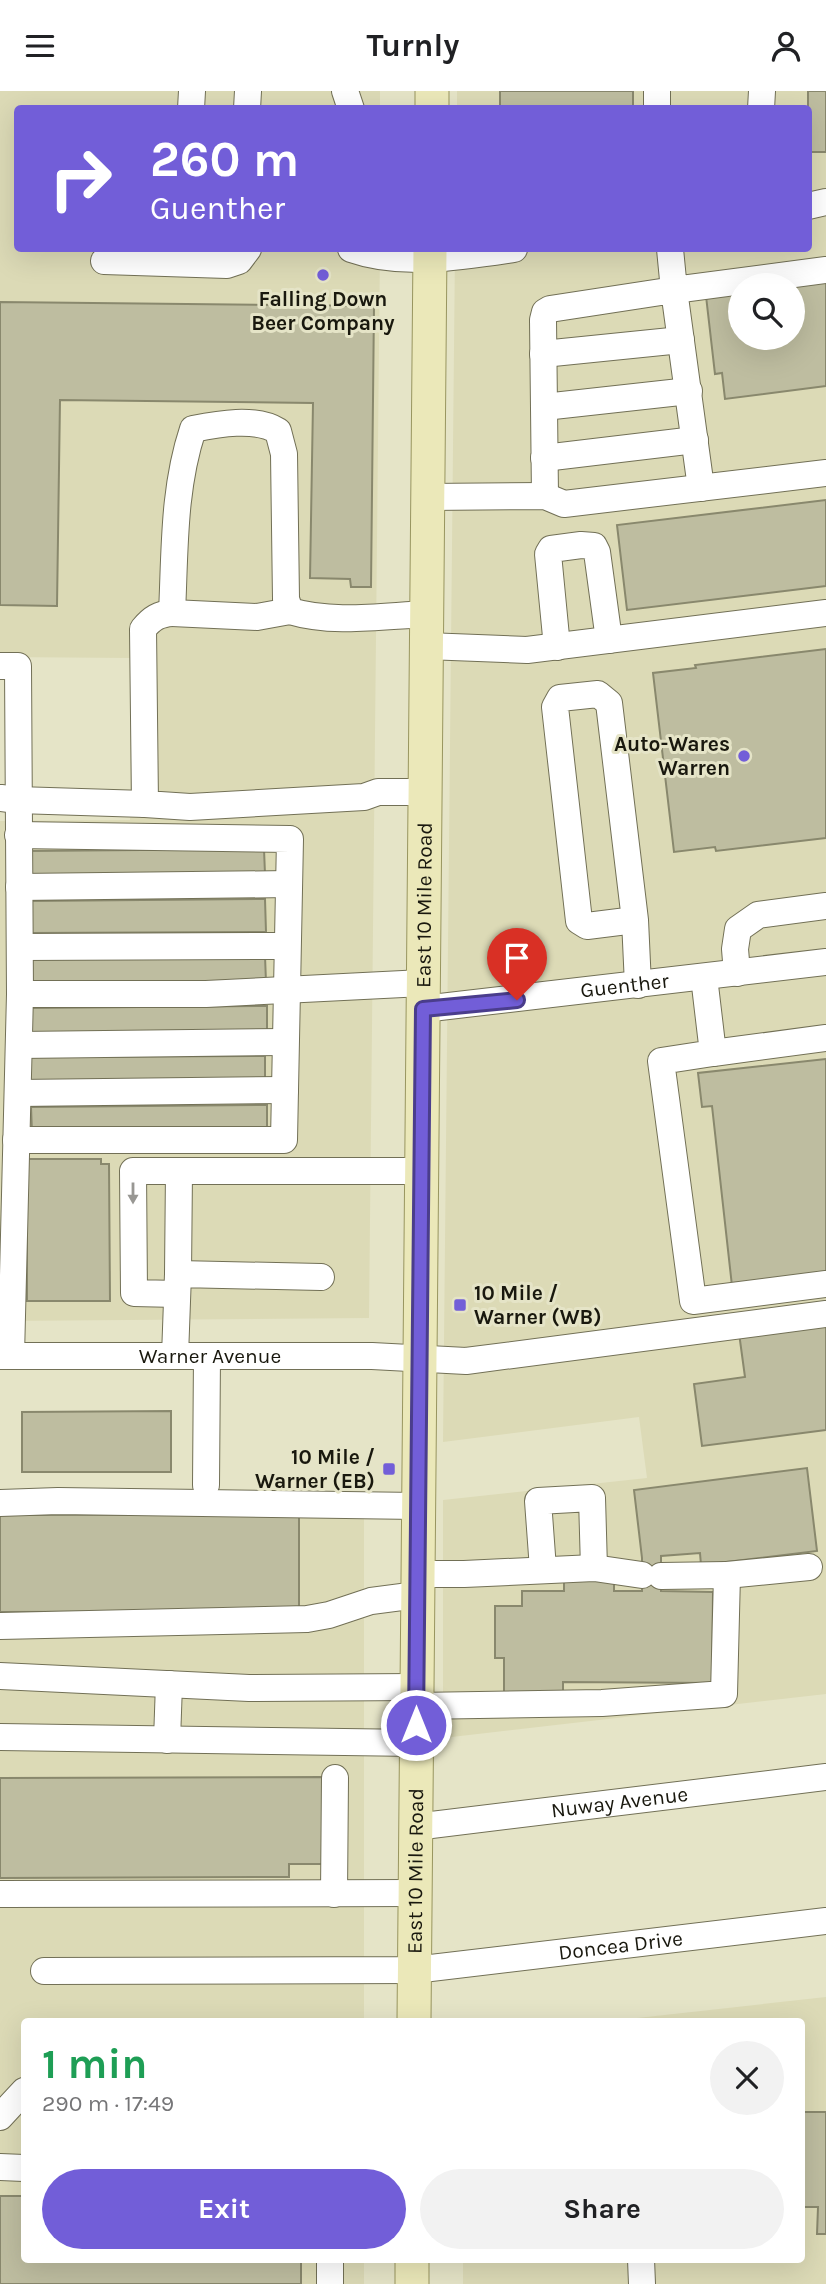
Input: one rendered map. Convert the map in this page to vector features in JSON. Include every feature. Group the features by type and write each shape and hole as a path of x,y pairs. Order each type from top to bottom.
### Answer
{"main road":[{"name":"East 10 Mile Road","path":"414,2018 430,253"},
{"path":"412,2263 412,2284"}],"street":[{"path":"104,261 227,265 239,261 246,252"},
{"path":"359,252 373,257 451,252"},
{"path":"670,252 701,488"},
{"path":"545,496 545,312 550,309 674,290 826,270"},
{"path":"543,354 681,340"},
{"path":"544,407 689,391"},
{"path":"172,613 176,514 183,460 193,429 219,424 267,424 278,431 284,454 286,599 290,611"},
{"path":"544,458 695,440"},
{"path":"428,497 545,496 564,504 826,473"},
{"path":"557,647 548,554 551,549 594,546 609,640"},
{"path":"145,804 143,629 150,620 161,614 257,617 290,611 426,630 527,650 826,613"},
{"path":"0,666 18,666 9,799 18,835 20,994 6,1356"},
{"path":"635,920 587,926 579,921 555,707 560,698 598,694 609,703 635,920 638,985"},
{"path":"9,799 190,807 364,797 378,792 425,792"},
{"path":"16,1140 284,1140 290,839 18,835"},
{"path":"19,887 289,884"},
{"path":"737,973 735,949 738,929 758,915 826,906"},
{"path":"20,947 287,946"},
{"name":"Guenther","path":"20,994 206,994 285,990 423,996 638,985 826,962"},
{"path":"704,977 713,1053"},
{"path":"826,1038 661,1061 693,1301 826,1284"},
{"path":"19,1045 285,1042"},
{"path":"18,1093 285,1090"},
{"path":"321,1276 177,1284 134,1293 133,1171 421,1171"},
{"path":"175,1356 179,1171"},
{"name":"Warner Avenue","path":"6,1356 420,1357 466,1361 826,1314"},
{"path":"206,1485 207,1356"},
{"path":"543,1569 538,1501 592,1498 594,1568"},
{"path":"0,1503 58,1501 418,1506"},
{"path":"0,1626 307,1619 329,1615 417,1585 464,1574 594,1568 652,1576 727,1575 809,1567"},
{"path":"0,1676 416,1697 602,1703 724,1694 727,1575"},
{"path":"167,1740 169,1684"},
{"path":"0,1737 416,1743"},
{"name":"Nuway Avenue","path":"415,1826 826,1777"},
{"path":"334,1894 335,1778"},
{"path":"0,1894 414,1893"},
{"name":"Doncea Drive","path":"44,1971 414,1970 826,1921"},
{"path":"9,2116 21,2096"},
{"path":"0,2167 21,2168"},
{"path":"330,2263 330,2284"},
{"path":"641,2263 642,2284"}],"shaded area":[{"path":"0,91 380,91 380,105 14,105 14,252 380,252 369,1318 0,1321 0,821 130,820 131,658 0,657"},
{"path":"457,91 826,91 826,1694 443,1738 443,1500 647,1478 639,1417 443,1442 455,252 812,252 812,105 457,105"},
{"path":"0,1492 364,1492 364,2018 21,2018 21,2263 364,2263 364,2284 0,2284"},
{"path":"826,1997 826,2284 463,2284 463,2263 805,2263 805,2018 637,2018"}],"building":[{"path":"500,91 633,91 633,105 500,105"},
{"path":"808,91 826,91 826,152 812,152 812,105 808,105"},
{"path":"826,281 826,386 725,399 722,373 715,374 706,296 728,293 728,350 805,350 805,284"},
{"path":"0,302 374,306 371,587 351,587 350,579 310,578 313,403 60,400 57,606 0,605"},
{"path":"826,500 826,586 627,610 617,525"},
{"name":"Auto-Wares Warren","path":"826,649 826,838 716,851 715,847 674,852 653,673 696,668 695,665"},
{"path":"264,849 265,874 29,876 28,851"},
{"path":"265,899 266,932 30,933 29,901"},
{"path":"265,956 266,982 29,983 29,958"},
{"path":"267,1006 267,1031 31,1033 31,1008"},
{"path":"265,1056 265,1081 29,1083 29,1057"},
{"path":"826,1059 826,1275 732,1286 712,1106 702,1107 698,1073"},
{"path":"267,1105 267,1131 32,1133 31,1107"},
{"path":"27,1159 101,1159 101,1164 109,1164 110,1301 27,1301"},
{"path":"826,1322 826,1430 702,1446 694,1384 745,1377 739,1333"},
{"path":"171,1411 171,1472 22,1472 22,1412"},
{"path":"807,1468 817,1551 701,1565 700,1553 661,1556 661,1591 713,1592 712,1683 563,1682 563,1695 504,1694 504,1658 495,1658 495,1606 522,1606 522,1591 564,1591 564,1575 614,1576 614,1591 642,1591 642,1558 634,1490"},
{"path":"299,1514 299,1611 0,1612 0,1515"},
{"path":"322,1777 322,1864 289,1864 289,1877 0,1878 0,1778"},
{"path":"805,2112 826,2112 826,2234 817,2234 818,2207 805,2207"},
{"path":"0,2196 21,2196 21,2263 301,2263 301,2284 0,2284"}],"place":[{"name":"Falling Down Beer Company","path":"323,275"},
{"name":"Auto-Wares Warren","path":"744,756"},
{"name":"10 Mile / Warner (WB)","path":"460,1305"},
{"name":"10 Mile / Warner (EB)","path":"389,1469"}],"route":[{"path":"416,1725 423,1009 517,1000"}]}
